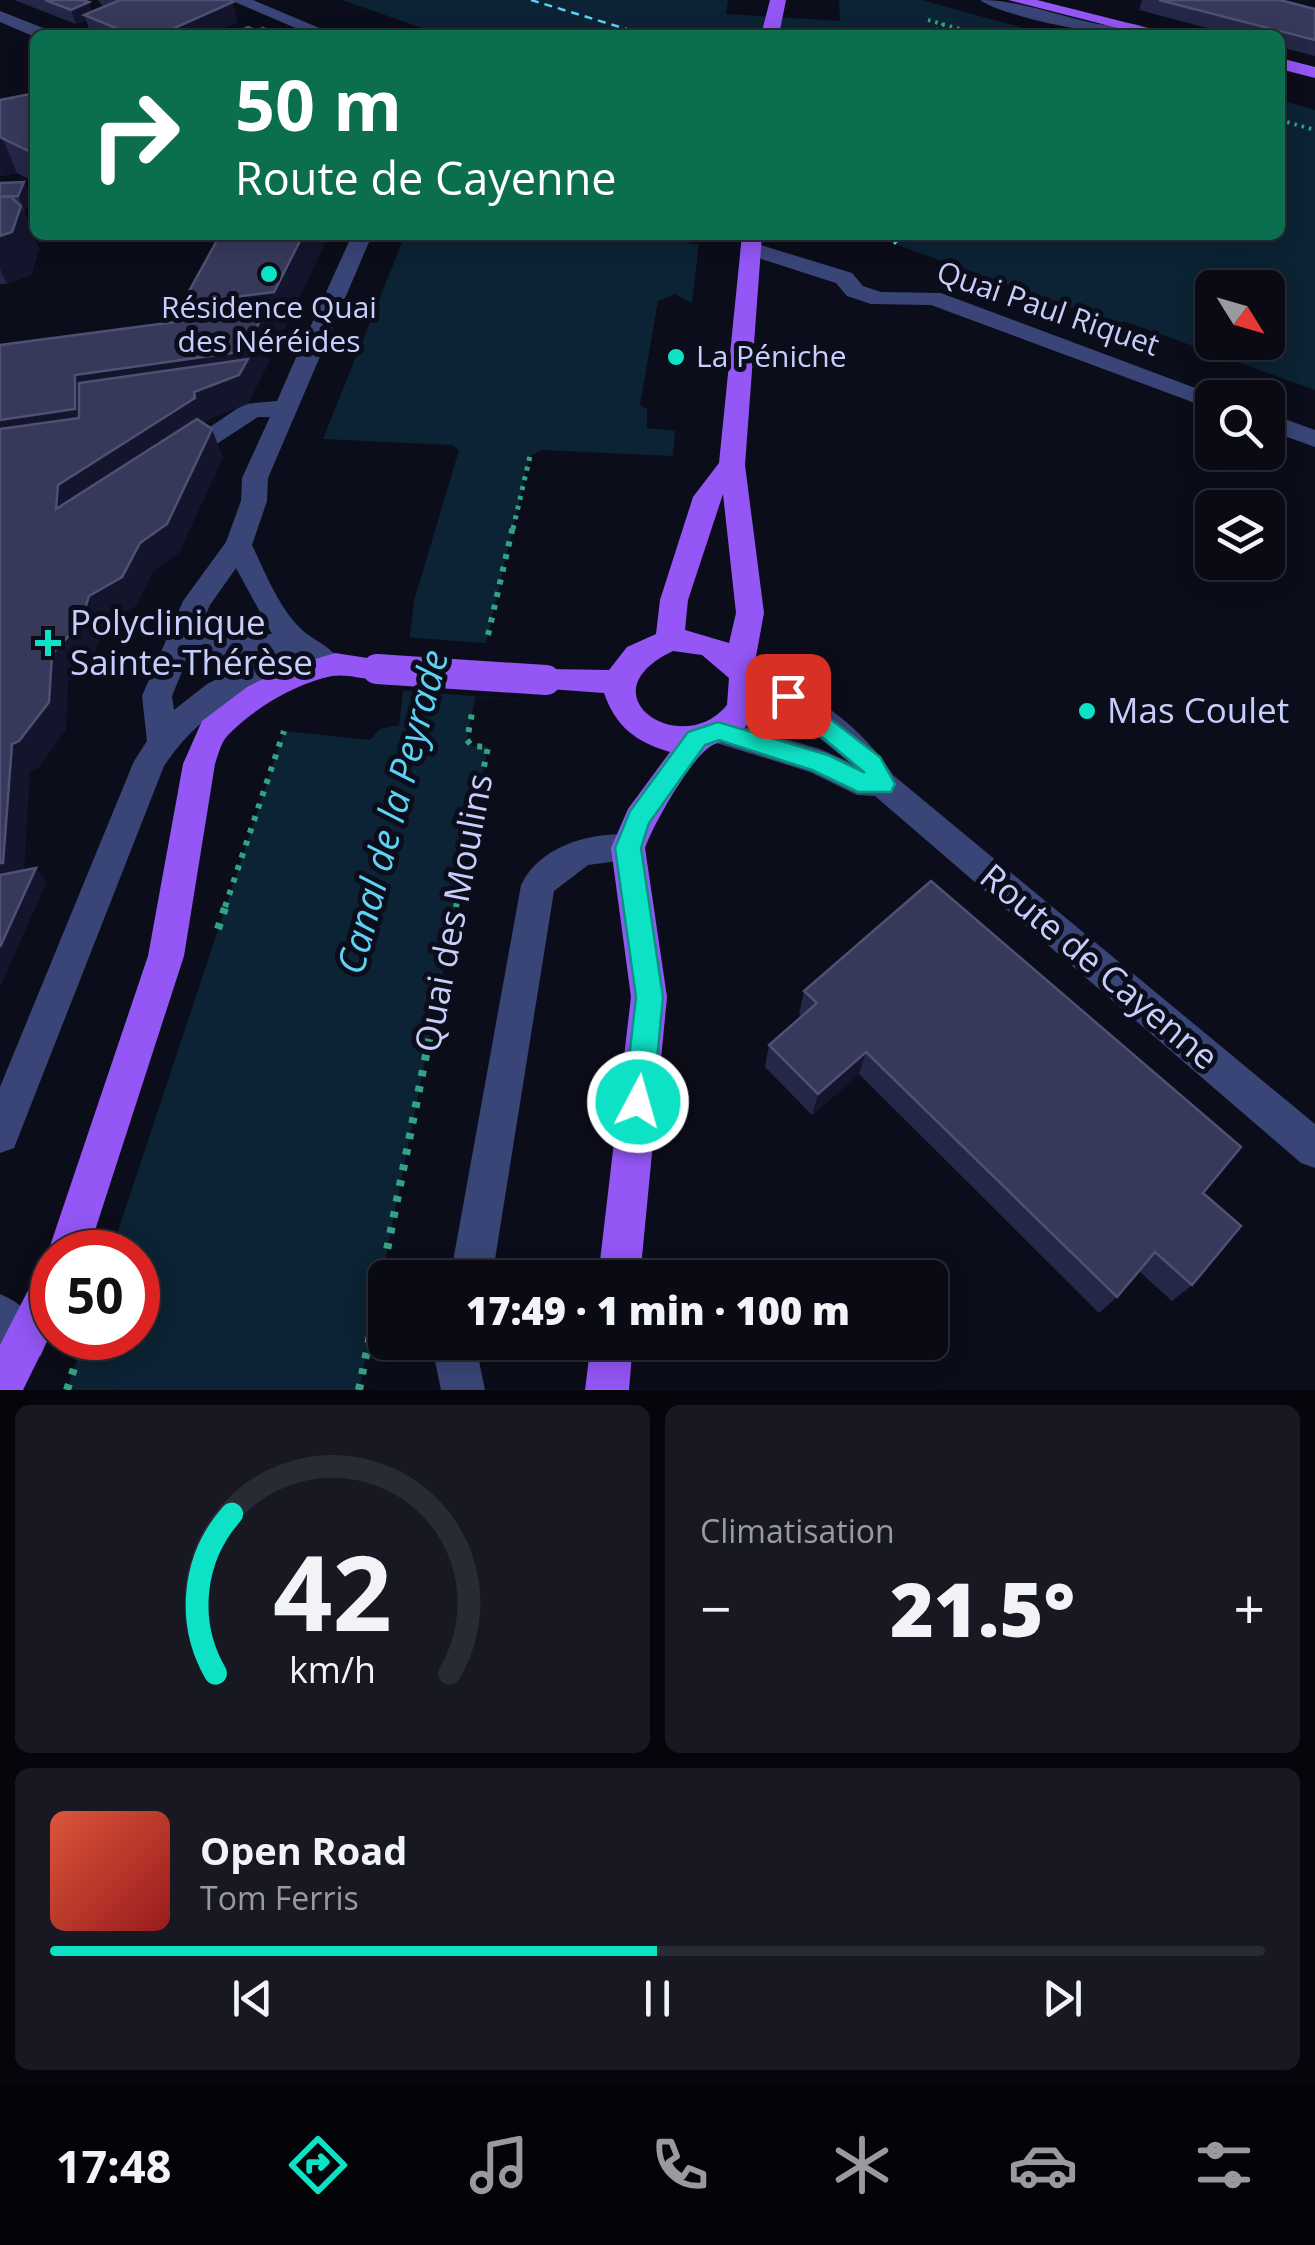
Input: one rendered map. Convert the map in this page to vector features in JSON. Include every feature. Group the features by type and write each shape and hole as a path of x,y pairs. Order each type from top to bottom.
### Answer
{"main road":[{"path":"760,0 772,27"},
{"path":"772,27 778,0"},
{"path":"1016,0 1146,30"},
{"path":"1043,0 1129,26"},
{"path":"1285,64 1315,73"},
{"path":"621,1260 650,997 628,848 639,819 708,735 733,720 743,706 741,671 750,613 732,464 752,241"},
{"path":"670,640 674,600 706,497 732,464"},
{"path":"708,735 666,738 638,726 624,713 618,682 624,667 635,655 670,640 702,642 717,648 741,671"},
{"path":"75,1230 166,956 199,764 213,730 313,654 378,669 618,682"},
{"path":"0,1390 13,1328"},
{"path":"607,1390 610,1360"}],"street":[{"path":"238,0 315,30"},
{"path":"988,0 1102,30 1129,26"},
{"path":"0,16 33,30"},
{"path":"260,26 282,16"},
{"path":"162,740 157,696 197,601 238,545 254,501 255,478 360,240"},
{"name":"Quai Paul Riquet","path":"752,241 844,278 855,291 878,299 933,298 1195,395"},
{"path":"205,352 319,338"},
{"path":"154,472 253,410 288,409"},
{"path":"1285,428 1315,439"},
{"path":"238,545 279,627 313,654"},
{"path":"178,646 313,654"},
{"path":"0,1134 144,775 162,740 206,698 260,669 313,654"},
{"name":"Route de Cayenne","path":"741,671 788,696 872,764 882,784 1315,1149"},
{"name":"Route de Cayenne","path":"708,735 820,762 858,782 882,784"},
{"path":"474,1260 538,886 559,862 602,847 628,848"},
{"path":"457,1360 463,1390"}],"path":[{"path":"928,20 964,30"},
{"path":"936,30 944,24"},
{"path":"1285,121 1315,130"},
{"path":"502,644 486,643 530,456"},
{"name":"Quai des Moulins","path":"359,1390 488,747 472,746 467,740 475,696"},
{"path":"67,1390 77,1360"}],"water":[{"path":"342,0 728,0 726,14 840,21 839,0 922,0 1030,30 428,30"},
{"path":"1285,101 1315,110 1315,390 1232,360 1285,360 1285,270 1195,270 1195,347 1124,321 1119,325 884,240 1285,240"},
{"name":"Canal de la Peyrade","path":"403,240 689,240 699,244 692,303 675,294 658,301 640,405 647,409 647,428 675,431 673,456 542,450 530,456 486,643 548,648 536,701 475,697 467,740 472,746 488,747 385,1260 368,1260 368,1345 359,1390 67,1390 77,1360 160,1360 160,1230 118,1230 284,731 370,740 380,729 399,725 414,601 459,450 452,445 323,439"}],"pier":[{"path":"403,637 548,648 536,701 398,690"}],"building":[{"path":"45,0 82,0 89,2 71,10"},
{"path":"120,0 233,2 170,30 121,30 84,15"},
{"path":"1159,0 1280,0 1315,9 1315,40"},
{"path":"30,94 30,152 0,137 0,100"},
{"path":"24,182 18,196 0,197 0,183"},
{"path":"10,196 21,206 12,232 0,236 0,197"},
{"path":"217,240 300,240 274,292 182,304"},
{"path":"183,308 187,321 176,322"},
{"path":"265,310 245,351 75,375 75,409 0,420 0,345"},
{"name":"Polyclinique Sainte-Thérèse","path":"248,359 239,375 194,392 195,398 58,485 56,509 197,419 212,429 167,524 140,543 122,577 89,596 80,624 52,654 49,702 19,741 12,744 0,863 0,429 79,418 79,383"},
{"path":"36,868 0,947 0,875"},
{"path":"931,881 1241,1147 1203,1193 1241,1226 1192,1285 1155,1252 1117,1297 866,1052 818,1094 769,1045 817,1003 804,991"}],"ferry route":[{"path":"531,0 630,30"},
{"path":"894,244 898,240"}],"place":[{"name":"Résidence Quai des Néréides","path":"269,274"},
{"name":"La Péniche","path":"676,357"},
{"name":"Polyclinique Sainte-Thérèse","path":"48,643"},
{"name":"Mas Coulet","path":"1087,711"}],"route":[{"path":"638,1102 650,997 628,848 639,819 697,738 718,731 820,762 858,782 882,784 872,764 788,696"}]}
